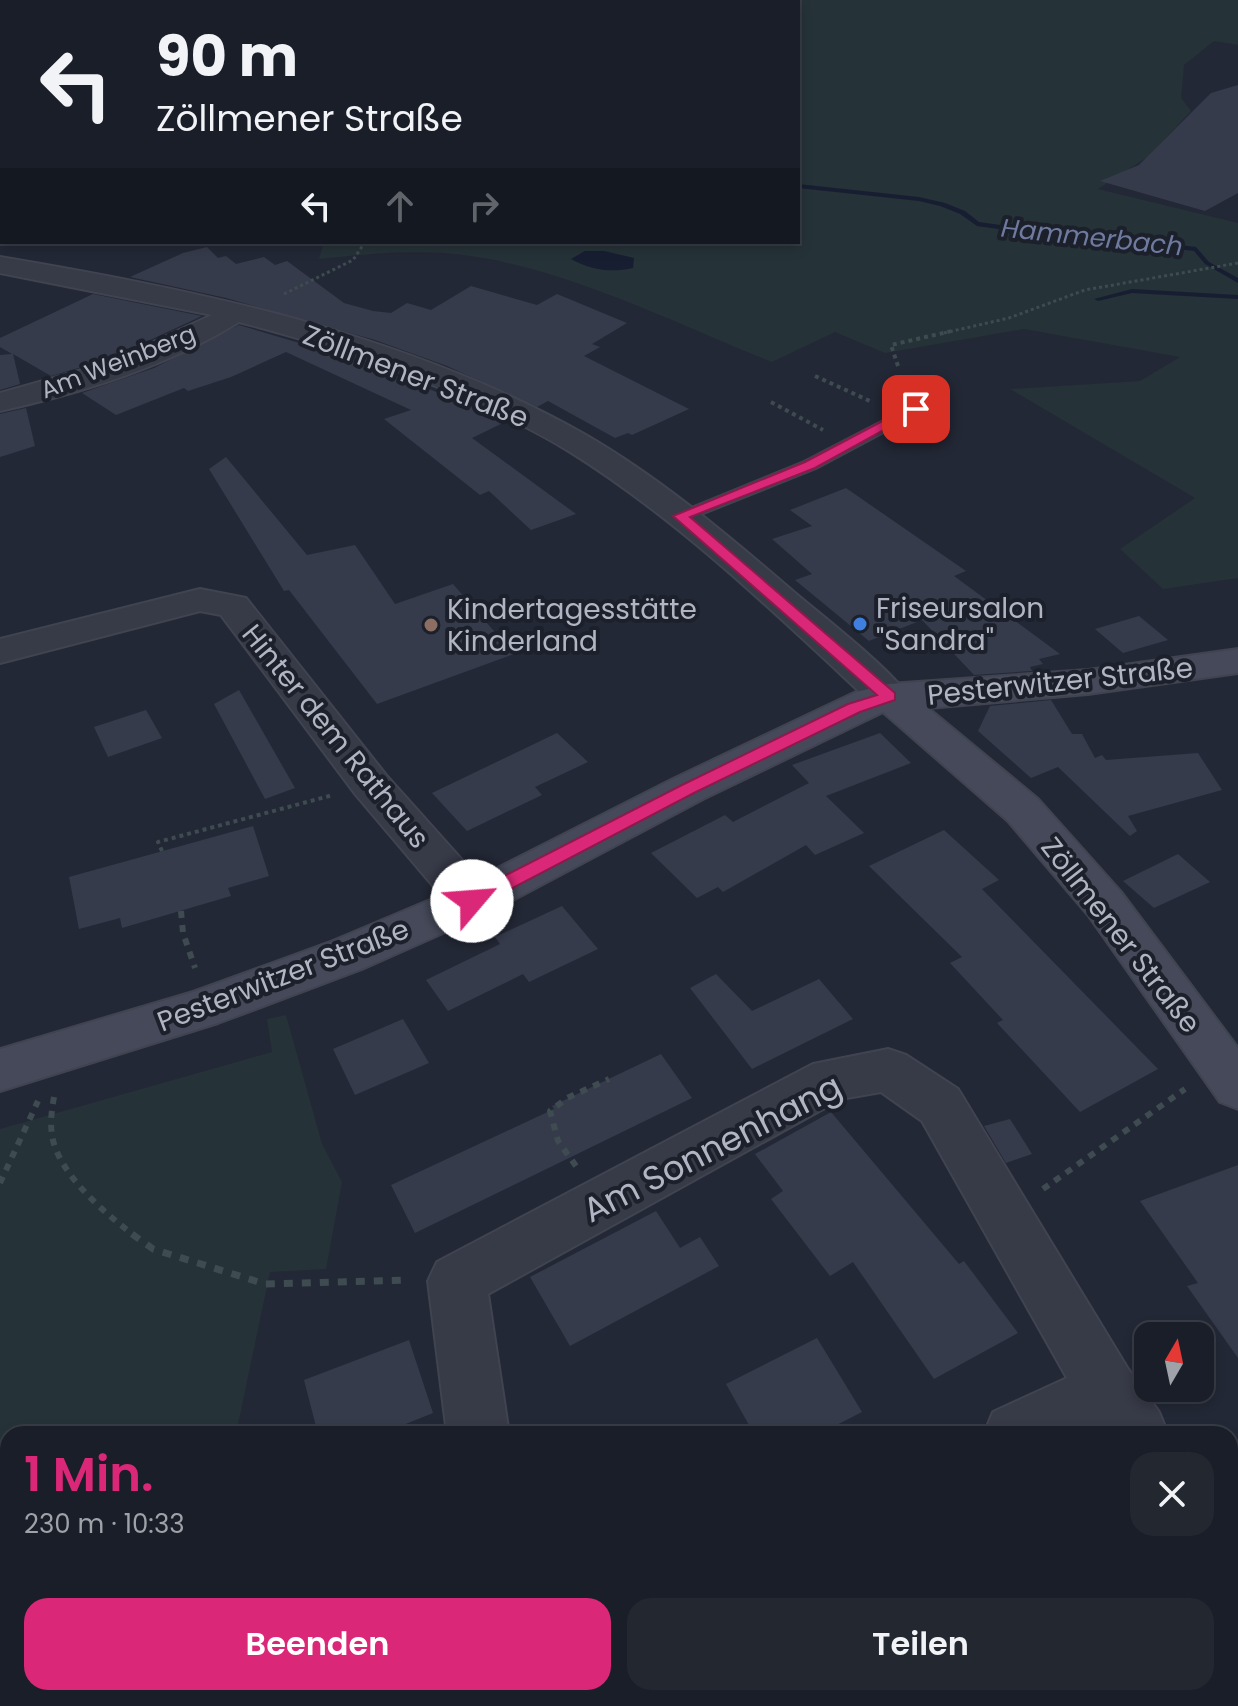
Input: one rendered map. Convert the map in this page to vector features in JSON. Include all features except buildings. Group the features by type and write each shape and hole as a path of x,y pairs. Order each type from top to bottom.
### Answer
{"street":[{"name":"Zöllmener Straße","path":"0,265 167,297 356,349 480,396 581,446 680,516 1023,810 1105,904 1238,1087"},
{"name":"Am Weinberg","path":"0,402 61,387 127,364 233,314"},
{"name":"Hinter dem Rathaus","path":"0,651 200,600 233,606 371,785 472,901"},
{"name":"Pesterwitzer Straße","path":"0,1070 201,1009 345,956 472,901 688,789 854,708 889,697 1069,684 1238,661"},
{"name":"Am Sonnenhang","path":"457,1281 831,1079 888,1070 940,1105 1122,1412 1054,1426"},
{"path":"457,1281 477,1426"}],"lane":[{"path":"680,516 810,465 916,409"}],"path":[{"path":"272,298 315,281 353,260 364,244"},
{"path":"898,366 891,345 1009,318 1085,290 1238,263"},
{"path":"815,376 879,405"},
{"path":"771,402 825,431"},
{"path":"162,851 158,842 371,785"},
{"path":"181,911 183,933 195,966"},
{"path":"602,1203 558,1141 550,1111 567,1098 609,1079"},
{"path":"1006,1215 1187,1088"},
{"path":"0,1183 10,1168 43,1091"},
{"path":"54,1091 50,1122 55,1148 76,1180 114,1220 153,1249 265,1284 348,1279 457,1281"}],"shaded area":[{"path":"800,0 1238,0 1238,45 1214,41 1184,65 1181,98 1191,111 1149,156 1098,189 1238,223 1238,578 1163,589 1120,549 1195,498 1010,389 1140,381 1180,357 1024,329 885,353 835,332 772,362 594,289 521,266 463,255 422,252 319,259 323,244 800,244"},
{"path":"286,1015 322,1144 342,1182 326,1269 270,1272 238,1426 0,1426 0,1129 272,1052 267,1019"}],"water":[{"path":"585,251 604,251 634,258 633,268 601,270 571,259"}],"waterway":[{"name":"Hammerbach","path":"800,186 919,199 962,213 977,224 1042,233 1066,229 1086,236 1196,249 1207,263 1238,281"},
{"path":"1098,299 1132,291 1238,297"}],"place":[{"name":"Friseursalon \"Sandra\"","path":"860,624"},
{"name":"Kindertagesstätte Kinderland","path":"431,625"}],"route":[{"path":"472,901 688,789 854,708 889,697 680,516 810,465 916,409"}]}
